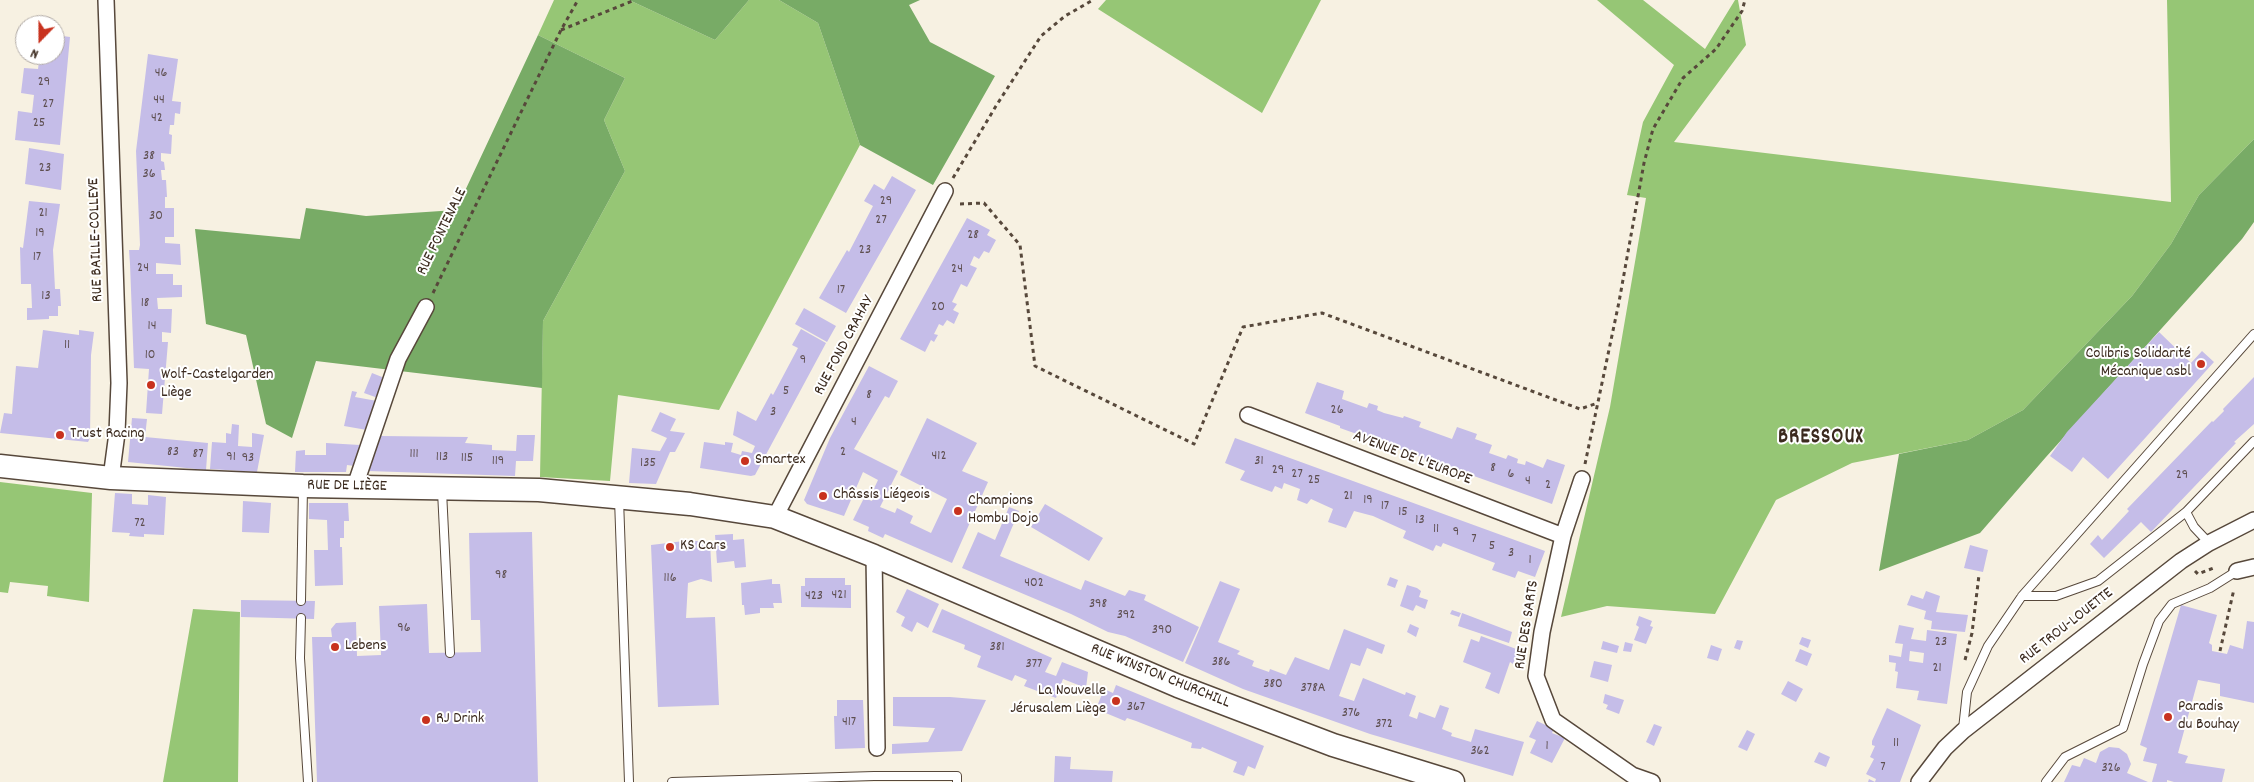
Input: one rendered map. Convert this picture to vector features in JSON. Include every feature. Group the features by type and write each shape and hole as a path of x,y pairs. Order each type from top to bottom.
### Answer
{"main road":[{"name":"RUE DE LIÈGE","path":"0,466 111,478 303,486 539,490 695,505"},
{"name":"RUE WINSTON CHURCHILL","path":"695,505 775,517 874,556 1178,686 1333,745 1453,782"}],"street":[{"name":"RUE BAILLE-COLLEYE","path":"106,0 119,383 118,433 111,478"},
{"name":"RUE FOND CRAHAY","path":"775,517 945,191"},
{"path":"355,486 398,359 426,307"},
{"name":"AVENUE DE L'EUROPE","path":"1248,415 1563,536"},
{"name":"RUE DES SARTS","path":"1582,479 1563,536 1542,632 1536,676 1553,720 1632,775 1652,782"},
{"name":"RUE TROU-LOUETTE","path":"1919,782 1945,748 1963,731 2173,567 2209,542 2254,520"},
{"path":"874,556 877,748"},
{"path":"2236,572 2254,566"}],"lane":[{"path":"1963,731 1967,692 1988,646 2022,596 2254,334"},
{"path":"2022,596 2056,596 2098,581 2186,512 2254,441"},
{"path":"301,601 303,486"},
{"path":"442,489 450,653"},
{"path":"619,497 629,782"},
{"path":"2186,512 2194,527 2209,542"},
{"path":"2046,782 2065,757 2123,728 2143,664 2160,621 2172,604 2210,588 2236,572"},
{"path":"301,618 300,658 308,782"},
{"path":"672,782 874,776 957,776 957,782"}],"path":[{"name":"RUE FONTENALE","path":"426,307 561,30 578,0"},
{"path":"561,30 634,0"},
{"path":"945,191 1041,36 1065,16 1093,0"},
{"path":"1582,479 1620,302 1644,164 1653,129 1683,78 1716,49 1742,10 1745,0"},
{"path":"960,204 984,204 1020,245 1035,366 1194,444 1243,327 1322,313 1580,409 1598,403"},
{"path":"2194,570 2198,574 2216,566"},
{"path":"2220,651 2236,572"},
{"path":"1972,633 1979,574"}],"green space":[{"path":"554,0 629,0 715,40 749,0 779,0 818,23 860,145 719,410 618,395 610,481 540,477 543,321 625,171 604,120 625,78 538,35"},
{"path":"629,0 749,0 715,40"},
{"path":"779,0 920,0 909,5 930,42 995,76 933,185 860,145 818,23"},
{"path":"1106,0 1321,0 1262,113 1098,9"},
{"path":"1597,0 1643,0 1705,49 1735,0 1738,0 1746,45 1674,142 2171,202 2167,0 2254,0 2254,139 2199,195 2171,244 2132,296 2023,410 1968,440 1852,463 1776,500 1715,614 1607,606 1561,617 1610,407 1646,198 1627,195 1643,122 1674,65"},
{"path":"538,35 625,78 604,120 625,171 543,321 542,388 316,361 292,438 266,424 246,335 206,324 195,229 300,239 306,208 366,216 456,210"},
{"path":"2254,139 2254,222 2242,239 1980,533 1879,571 1899,454 1968,440 2023,410 2132,296 2171,244 2199,195"},
{"path":"0,482 92,493 89,602 47,596 48,586 10,582 8,593 0,592"},
{"path":"193,609 240,612 238,782 163,782"}],"building":[{"path":"65,36 70,37 60,145 15,140 18,111 32,113 34,95 21,93 24,68 38,69 39,65 65,65"},
{"path":"148,54 178,59 172,101 181,102 180,114 175,113 174,125 170,125 169,134 172,135 171,154 161,153 161,161 164,162 165,170 161,170 162,180 166,180 167,197 165,197 165,208 174,208 174,237 165,237 165,243 180,244 181,265 156,263 156,274 173,274 173,285 182,285 182,297 157,298 158,309 172,309 171,333 162,332 162,342 168,342 162,414 146,413 149,369 134,368 129,250 139,250 140,245 136,151"},
{"path":"29,148 64,154 61,190 25,184"},
{"path":"892,176 916,190 846,313 819,298 847,250 849,252 873,206 864,201 874,184 884,190"},
{"path":"29,201 60,204 53,250 55,289 60,289 61,306 58,306 58,316 49,316 49,319 27,320 27,308 32,308 31,284 21,284 20,247 23,248"},
{"path":"967,218 990,230 987,235 996,240 989,253 984,251 979,259 974,256 970,265 977,268 967,287 961,284 952,302 957,304 953,310 959,313 954,324 947,320 943,326 939,324 934,334 938,335 934,342 931,340 925,352 900,339"},
{"path":"804,308 836,326 827,342 795,324"},
{"path":"801,329 826,343 755,475 700,468 704,442 725,445 725,442 733,443 731,452 741,455 742,451 752,453 755,446 733,435 737,411 756,421 771,393 773,395 798,348 792,345"},
{"path":"43,330 79,335 79,330 94,332 91,355 90,438 88,442 0,433 4,413 12,414 16,366 38,368"},
{"path":"2159,332 2191,363 2202,351 2214,362 2108,479 2083,457 2072,472 2050,456 2067,432"},
{"path":"869,366 898,381 889,398 885,396 854,449 898,471 880,507 895,513 897,508 913,516 910,523 931,533 947,499 900,475 927,418 977,443 962,471 988,482 952,563 885,534 883,538 868,531 869,527 853,520 864,498 872,501 873,498 870,497 878,480 863,472 844,516 807,504 804,500 830,438"},
{"path":"372,373 387,379 378,398 364,393"},
{"path":"2254,377 2254,424 2234,442 2236,443 2151,532 2141,522 2104,558 2090,544 2098,535 2102,540 2129,511 2127,509 2224,411 2223,409"},
{"path":"1317,382 1344,391 1342,399 1367,408 1369,403 1378,406 1377,410 1421,422 1419,427 1452,439 1457,427 1477,434 1475,439 1492,445 1489,453 1506,459 1508,455 1518,459 1517,463 1525,465 1526,461 1543,468 1547,459 1565,465 1552,504 1340,428 1340,426 1305,413"},
{"path":"352,391 357,392 355,397 377,401 367,430 344,426"},
{"path":"660,412 676,419 670,431 685,433 675,452 670,452 656,484 629,483 632,448 660,451 667,438 651,431"},
{"path":"132,418 147,419 145,437 208,443 206,470 128,462"},
{"path":"232,424 239,425 238,446 252,447 252,433 264,435 257,472 210,469 212,442 226,443 226,433 231,434"},
{"path":"517,435 535,435 533,461 516,461 515,476 368,471 381,436 468,437 465,443 492,445 492,450 516,451"},
{"path":"1235,438 1545,551 1535,577 1518,571 1515,578 1492,570 1495,563 1443,543 1441,547 1436,545 1433,551 1403,538 1406,531 1373,516 1354,511 1346,528 1328,522 1333,509 1311,499 1307,504 1297,500 1300,489 1284,483 1282,489 1275,486 1272,492 1240,480 1245,471 1225,463"},
{"path":"326,443 360,445 355,466 347,465 346,472 295,472 296,451 305,450 305,455 326,455"},
{"path":"115,493 132,494 132,504 148,505 148,495 166,497 164,535 144,534 144,537 129,536 130,533 112,532"},
{"path":"243,501 271,503 269,533 242,532"},
{"path":"309,503 348,503 349,521 344,521 344,538 340,538 343,585 315,586 314,550 328,550 327,520 309,519"},
{"path":"1045,504 1103,538 1089,561 1031,527"},
{"path":"1009,507 1019,511 1000,556 1081,590 1085,580 1125,596 1129,590 1146,595 1144,600 1199,627 1183,662 1125,636 1108,632 1071,614 962,568 978,532 995,540"},
{"name":"RJ Drink","path":"532,532 538,782 317,782 312,637 332,637 331,629 336,623 356,622 357,656 381,655 379,606 427,604 429,653 481,652 480,620 471,620 469,533"},
{"path":"733,534 733,540 744,539 746,567 735,568 734,561 717,563 715,535"},
{"path":"684,541 710,541 712,582 701,579 688,583 686,618 715,617 719,705 658,707 651,545"},
{"path":"1970,545 1988,550 1983,572 1964,568"},
{"path":"1390,577 1398,580 1395,588 1387,585"},
{"path":"805,578 845,578 845,585 851,585 851,608 801,607 801,586 805,586"},
{"path":"772,579 772,584 780,584 782,603 773,603 774,608 760,608 760,613 745,615 744,605 742,605 741,583"},
{"path":"1220,581 1240,589 1218,642 1240,651 1237,654 1254,661 1252,666 1269,672 1270,669 1286,675 1295,657 1329,670 1344,629 1385,645 1382,654 1367,648 1360,666 1351,663 1339,696 1354,701 1363,678 1405,695 1406,692 1416,696 1409,716 1417,719 1419,712 1435,718 1440,705 1449,708 1442,729 1452,733 1451,736 1471,742 1475,729 1524,742 1513,776 1370,734 1243,689 1185,663"},
{"path":"1407,585 1417,588 1421,591 1419,597 1428,600 1425,609 1416,605 1413,611 1400,606"},
{"path":"907,589 939,604 928,628 917,622 912,632 901,626 905,617 896,612"},
{"path":"1926,591 1940,596 1936,612 1968,615 1965,632 1931,629 1932,621 1924,619 1926,611 1907,605 1911,595 1923,599"},
{"path":"241,600 315,601 314,619 241,617"},
{"name":"Paradis du Bouhay","path":"2181,605 2217,615 2209,643 2212,645 2212,651 2227,654 2230,645 2243,649 2247,621 2254,622 2254,703 2220,696 2220,684 2198,680 2178,753 2188,756 2185,763 2225,769 2222,782 2174,782 2167,780 2167,782 2152,782 2157,764 2143,761 2147,748 2140,745"},
{"path":"942,609 1052,658 1045,672 1056,676 1062,662 1088,672 1086,688 1063,679 1056,698 1024,686 1027,680 1015,675 1012,681 977,667 981,656 964,649 965,645 932,632"},
{"path":"1452,610 1461,613 1459,617 1450,614"},
{"path":"1462,613 1512,632 1509,643 1458,626"},
{"path":"1639,616 1652,621 1650,626 1653,627 1646,644 1634,640 1639,627 1636,625"},
{"path":"1410,624 1419,628 1416,637 1407,632"},
{"path":"1899,625 1914,628 1911,639 1926,641 1927,630 1957,634 1947,704 1917,700 1919,691 1896,688 1898,672 1895,671 1896,663 1889,662 1889,655 1901,657 1903,644 1895,643","holes":["1910,651 1924,653 1923,663 1909,661"]},
{"path":"1481,636 1519,650 1513,664 1510,662 1499,694 1485,688 1491,673 1463,662 1471,639 1479,642"},
{"path":"1802,637 1811,640 1808,648 1799,644"},
{"path":"1737,640 1743,641 1740,650 1734,648"},
{"path":"1603,641 1619,646 1617,653 1601,649"},
{"path":"1625,642 1633,644 1631,652 1623,651"},
{"path":"1711,645 1722,649 1718,661 1707,658"},
{"path":"1800,649 1812,654 1807,666 1795,661"},
{"path":"1594,661 1612,665 1608,682 1590,677"},
{"path":"1788,681 1803,689 1796,702 1781,694"},
{"path":"1116,685 1264,746 1255,769 1248,766 1244,776 1233,772 1237,762 1202,747 1201,749 1191,748 1192,743 1136,721 1127,718 1125,721 1096,709 1104,689 1113,693"},
{"path":"1605,694 1624,700 1619,714 1606,709 1608,705 1603,703"},
{"path":"893,697 950,697 986,700 962,751 892,754 892,744 928,742 935,728 893,726"},
{"path":"837,700 863,700 865,748 835,749 834,716 837,716"},
{"path":"1887,708 1921,725 1900,782 1875,782 1876,779 1866,774 1874,759 1870,757 1875,746 1872,745 1872,741"},
{"path":"1537,721 1554,729 1552,733 1565,738 1552,763 1530,753 1536,740 1529,737"},
{"path":"1654,724 1662,727 1654,746 1646,742"},
{"path":"1747,730 1755,734 1747,751 1738,747"},
{"path":"2109,747 2119,748 2127,754 2131,764 2127,773 2148,782 2064,782 2072,765 2080,767 2084,758 2096,763 2100,752"},
{"path":"1819,752 1830,757 1826,767 1814,762"},
{"path":"1055,756 1071,757 1070,769 1113,771 1112,782 1054,782"}],"place":[{"name":"Colibris Solidarité Mécanique asbl","path":"2201,364"},
{"name":"Wolf-Castelgarden Liège","path":"151,385"},
{"name":"Trust Racing","path":"60,435"},
{"name":"Smartex","path":"745,461"},
{"name":"Châssis Liégeois","path":"823,496"},
{"name":"Champions Hombu Dojo","path":"958,511"},
{"name":"KS Cars","path":"670,547"},
{"name":"Lebens","path":"335,647"},
{"name":"La Nouvelle Jérusalem Liège","path":"1116,701"},
{"name":"Paradis du Bouhay","path":"2168,717"},
{"name":"RJ Drink","path":"426,720"}],"district":[{"name":"BRESSOUX","path":"1821,439"}]}
